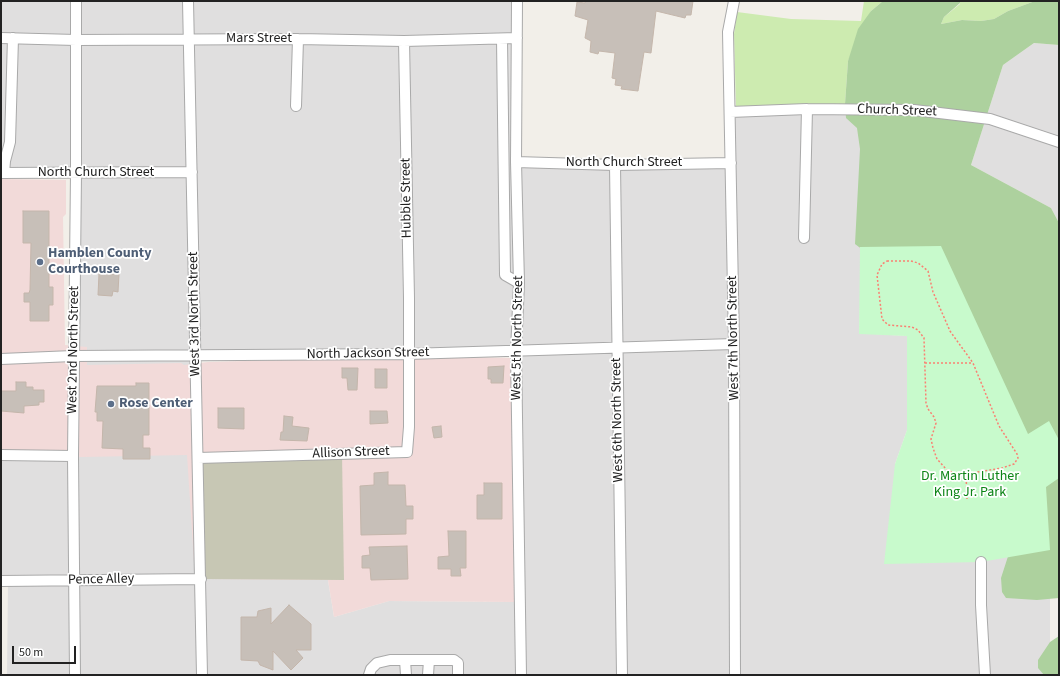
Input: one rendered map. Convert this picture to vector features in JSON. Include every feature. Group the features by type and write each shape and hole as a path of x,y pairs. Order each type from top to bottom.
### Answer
{"street":[{"name":"West 2nd North Street","path":"75,675 73,456 76,1"},
{"name":"West 3rd North Street","path":"188,1 202,675"},
{"name":"West 5th North Street","path":"517,1 516,162 519,283 516,352 521,675"},
{"name":"West 7th North Street","path":"734,1 728,32 734,344 735,675"},
{"name":"Mars Street","path":"1,38 76,40 298,39 404,41 517,38"},
{"path":"3,173 4,152 10,142 13,38"},
{"path":"296,106 298,39"},
{"path":"502,39 505,275 519,283"},
{"name":"Hubble Street","path":"404,41 408,354"},
{"name":"Church Street","path":"730,112 807,109 914,110 990,119 1059,142"},
{"path":"804,238 807,109"},
{"name":"North Church Street","path":"516,162 615,165 731,163"},
{"name":"West 6th North Street","path":"615,165 616,348 622,675"},
{"name":"North Church Street","path":"3,173 192,172"},
{"name":"North Jackson Street","path":"1,359 74,356 516,352 734,344"},
{"name":"Allison Street","path":"198,458 407,452 409,427 408,354"},
{"path":"1,455 73,456"},
{"path":"981,562 981,605 985,675"},
{"name":"Pence Alley","path":"1,581 200,580"},
{"path":"369,675 371,669 377,663 390,660 454,660 458,663 458,675"},
{"path":"405,660 406,675"},
{"path":"428,675 429,660"}],"path":[{"path":"887,261 911,261 918,263 928,271 933,292 950,332 973,363 1000,426 1015,449 1018,458 1014,464 1002,468 966,474 954,473 948,470 937,459 933,448 932,439 936,423 926,403 924,338 922,332 912,327 888,325 882,319 878,275 882,264 887,261"},
{"path":"925,363 973,363"},
{"path":"966,474 967,499"}],"shaded area":[{"path":"1,1 517,1 516,162 731,163 730,112 867,110 859,333 907,336 907,430 895,464 1050,550 1050,667 1059,675 7,675 8,582 1,581 1,359 73,356 76,173 1,172","holes":["516,352 519,602 389,601 334,617 328,580 198,458 196,356"]},
{"path":"1034,43 1059,45 1059,223 1051,208 971,165 1003,65"},
{"path":"1,179 66,180 66,214 63,217 65,345 87,347 87,365 181,363 184,365 208,362 430,356 510,358 514,602 389,601 334,617 328,580 206,579 195,577 187,455 82,457 1,456"},
{"path":"342,454 344,580 201,579 198,458"}],"green space":[{"path":"864,1 883,1 871,11 848,61 845,104 736,108 734,34 737,12 791,19 861,21"},
{"path":"883,1 960,1 960,3 944,17 941,24 962,20 981,21 994,19 1008,11 1035,1 1059,1 1059,45 1034,43 1003,65 971,165 1051,208 1059,223 1059,447 1028,438 867,253 855,244 860,149 857,128 846,118 845,104 848,61 858,29 871,11"},
{"path":"960,1 1035,1 1008,11 994,19 981,21 962,20 941,24 944,17 960,4"},
{"name":"Dr. Martin Luther King Jr. Park","path":"941,246 1028,434 1049,421 1059,440 1059,478 1046,487 1050,550 981,562 884,564 895,464 907,430 907,336 859,334 860,247"},
{"path":"1059,472 1059,598 1037,600 1006,598 1002,592 1001,578 1012,544 1042,486"},
{"path":"1059,636 1059,675 1044,675 1038,668 1038,660 1050,642"}],"building":[{"path":"585,1 693,1 691,15 686,15 685,18 656,11 651,53 644,52 638,91 621,89 622,86 615,85 616,79 612,78 615,53 599,51 598,54 590,52 591,41 585,38 588,20 575,16 577,2 585,3"},
{"name":"Hamblen County Courthouse","path":"23,211 49,211 49,287 53,287 53,305 49,305 49,321 30,321 30,302 24,302 24,293 29,293 30,290 31,243 23,243"},
{"path":"99,274 119,274 118,292 113,291 112,296 98,295"},
{"path":"504,366 503,383 491,383 491,379 488,379 488,367"},
{"path":"342,368 358,368 357,390 348,390 347,378 342,378"},
{"path":"375,369 387,369 387,388 375,388"},
{"path":"16,382 26,382 26,387 33,387 33,390 44,390 44,402 39,402 39,405 24,406 24,413 1,411 1,391 16,391"},
{"path":"136,383 149,383 149,435 143,435 143,448 150,448 150,459 123,459 123,449 102,448 103,421 97,421 97,412 95,412 97,386 136,386"},
{"path":"218,408 244,408 244,429 218,428"},
{"path":"370,411 387,411 388,423 370,424"},
{"path":"284,416 293,417 292,426 309,428 307,441 280,440 281,432 283,432"},
{"path":"441,426 442,437 434,438 432,427"},
{"path":"388,472 388,485 405,485 406,506 413,506 413,519 406,519 406,534 361,535 360,486 374,485 374,473"},
{"path":"484,483 502,483 502,519 477,519 477,495 484,495"},
{"path":"448,531 466,531 466,568 460,568 461,576 451,576 451,569 438,569 438,557 449,556"},
{"path":"407,546 408,579 371,580 370,568 362,568 362,556 370,555 369,547"},
{"path":"289,605 311,624 311,650 296,650 303,658 291,670 273,651 273,670 260,665 258,661 241,660 241,617 257,617 258,611 271,608 271,624"}],"place":[{"name":"Hamblen County Courthouse","path":"40,262"},
{"name":"Rose Center","path":"111,404"}]}
